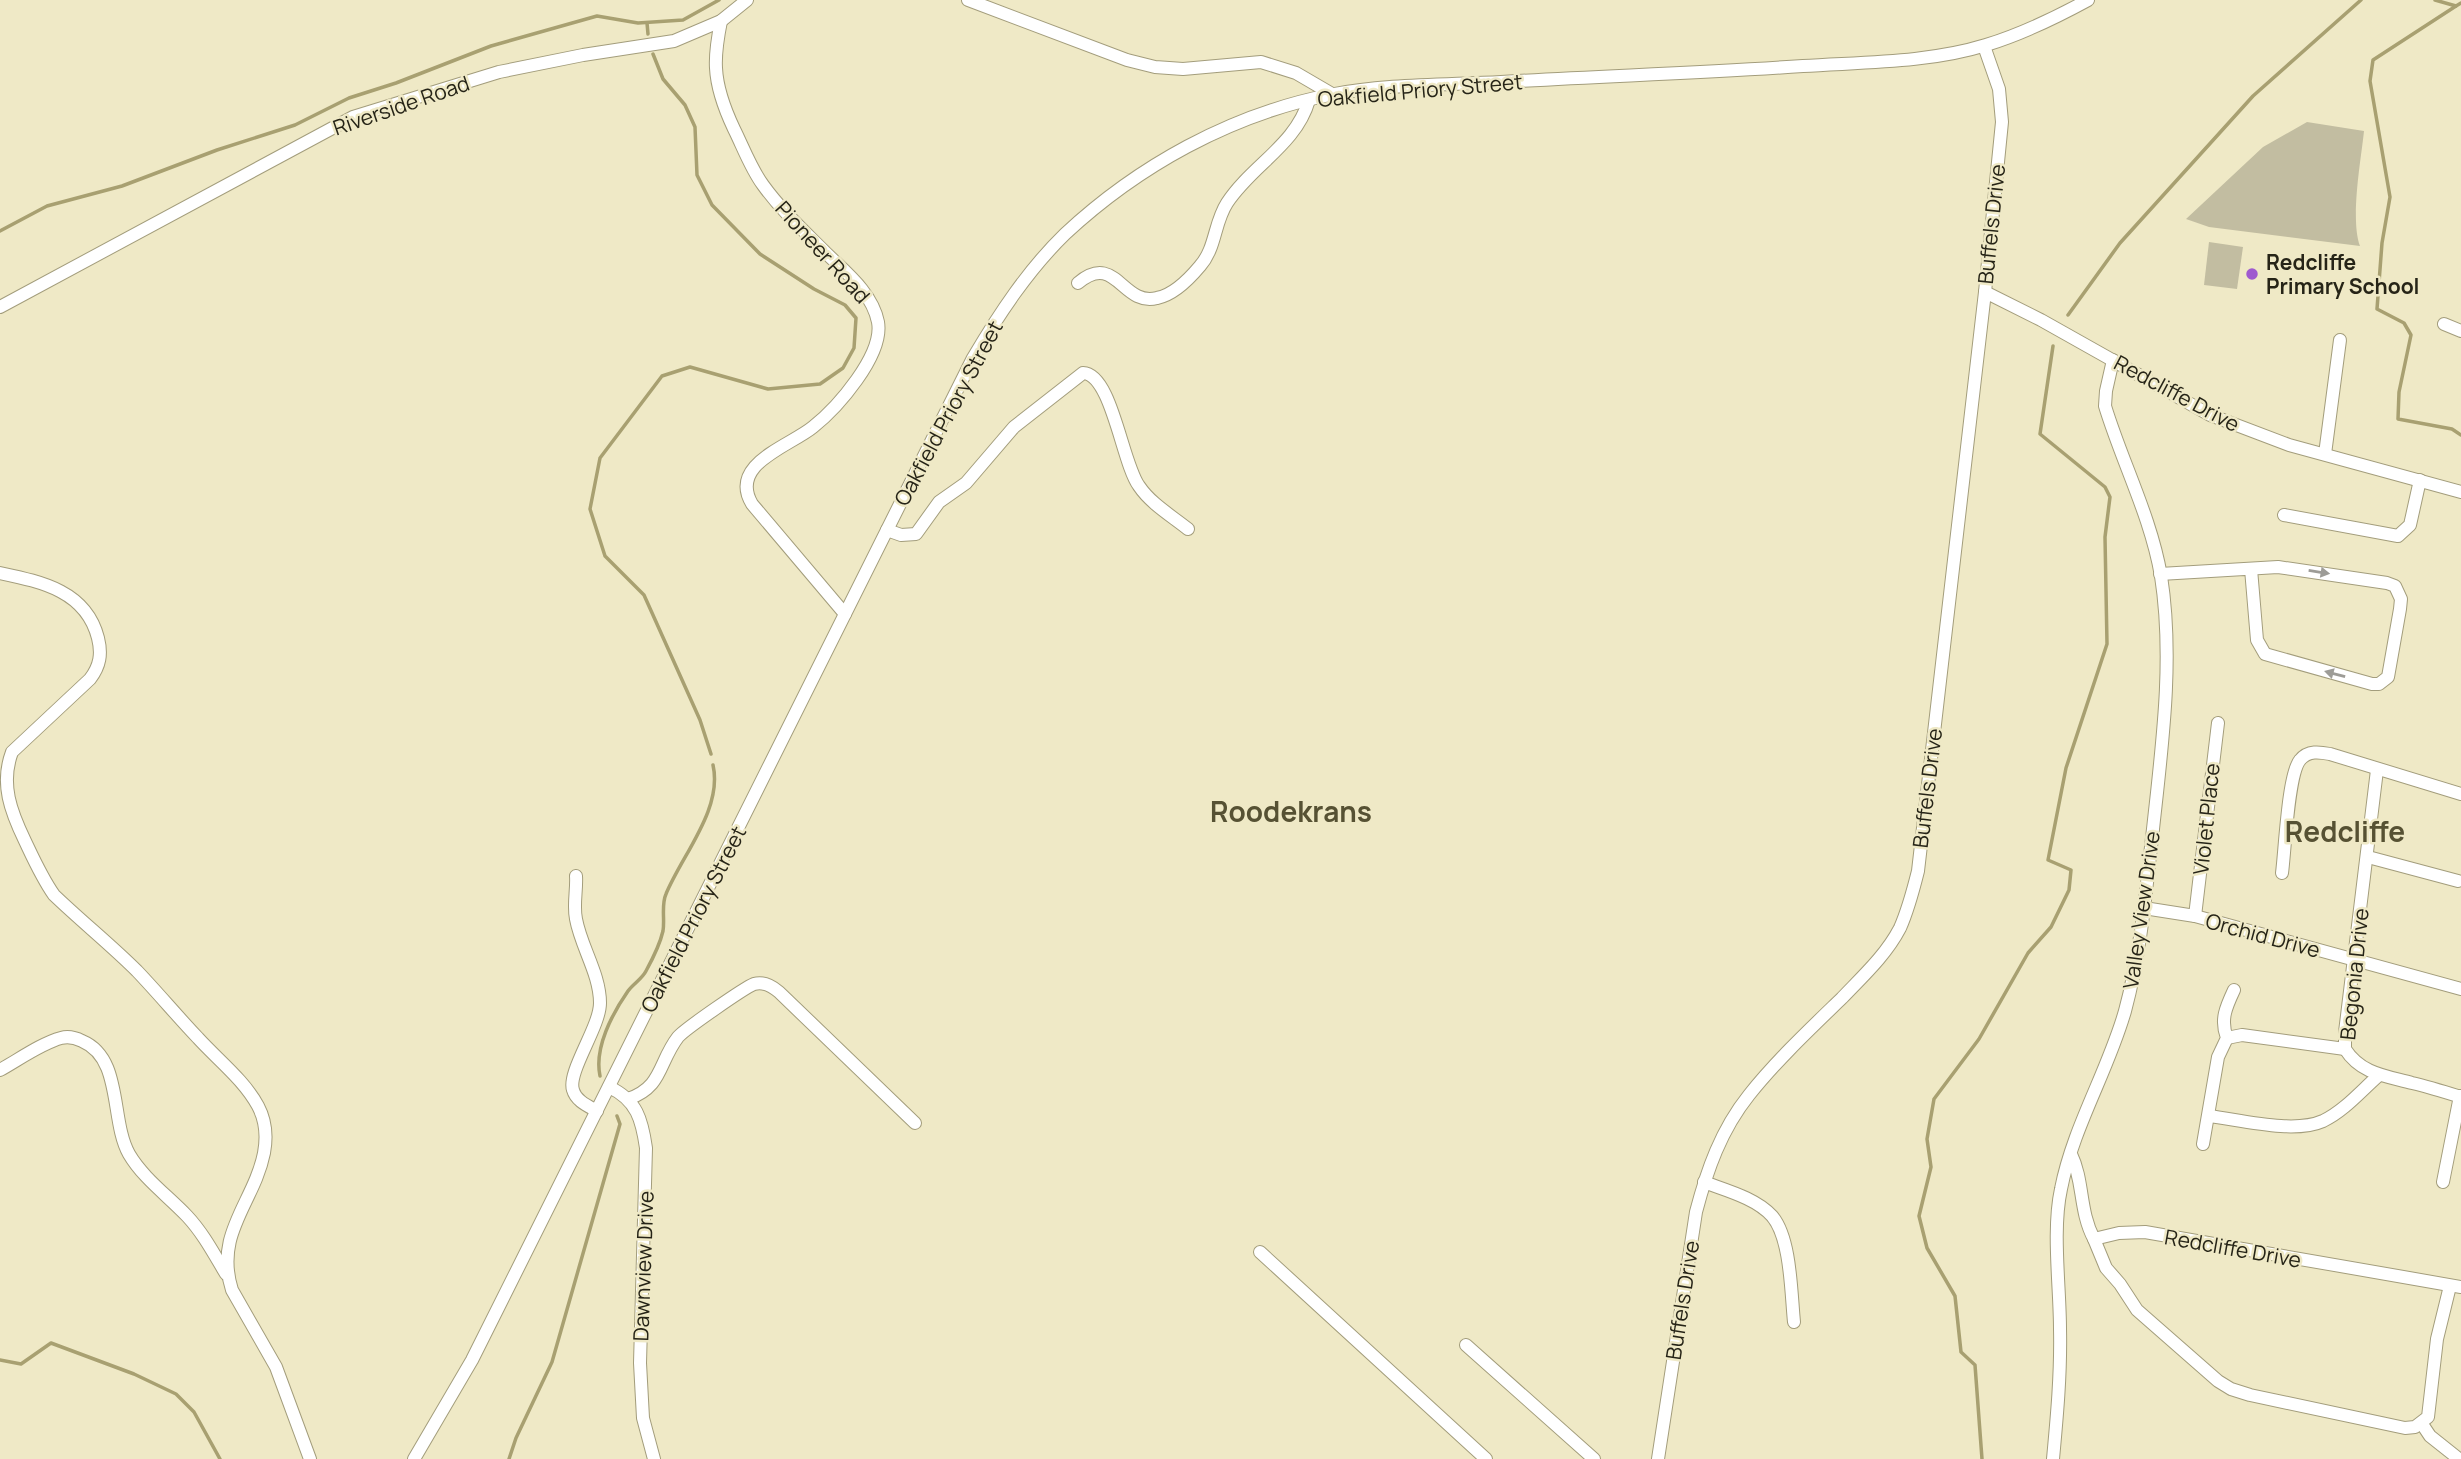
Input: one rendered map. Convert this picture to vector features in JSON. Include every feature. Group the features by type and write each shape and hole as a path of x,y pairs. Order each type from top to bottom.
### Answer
{"street":[{"name":"Riverside Road","path":"0,307 353,117 499,72 674,41 721,21 747,0"},
{"path":"968,0 1126,60 1155,67 1183,69 1261,62 1296,73 1332,94"},
{"name":"Oakfield Priory Street","path":"414,1459 472,1360 973,358 996,318 1063,236 1106,199 1149,169 1189,146 1234,124 1332,94 1402,87 1897,60 1984,46 2022,33 2088,0"},
{"name":"Pioneer Road","path":"721,21 716,68 718,85 726,112 762,183 786,214 860,287 872,303 878,321 877,340 867,363 852,386 813,428 765,457 753,469 746,486 746,495 752,504 845,614"},
{"name":"Buffels Drive","path":"1658,1459 1686,1273 1704,1182 1717,1146 1748,1096 1874,965 1899,928 1918,871 1985,292 2002,104 1984,46"},
{"path":"1078,283 1088,274 1103,273 1137,296 1148,299 1167,294 1177,287 1198,268 1209,253 1226,204 1259,166 1290,138 1302,120 1309,100"},
{"name":"Redcliffe Drive","path":"1985,292 2113,359 2210,415 2251,432 2461,492"},
{"path":"2444,324 2461,331"},
{"path":"2325,454 2340,340"},
{"name":"Valley View Drive","path":"2053,1459 2061,1339 2058,1210 2060,1191 2071,1154 2125,1012 2144,908 2161,756 2165,685 2166,631 2160,574 2147,522 2105,406 2113,359"},
{"path":"887,530 901,535 916,534 939,502 966,483 1014,428 1083,373 1096,377 1102,386 1111,407 1124,455 1138,486 1188,529"},
{"path":"2284,515 2398,536 2410,525 2420,481"},
{"path":"2160,574 2251,569 2291,568 2395,586 2401,599 2388,677 2379,684 2372,684 2265,654 2257,640 2251,569"},
{"path":"0,573 37,581 63,591 87,613 95,626 101,658 94,673 23,740 6,763 4,788 7,803 44,881 54,895 134,969 259,1107 266,1134 261,1163 233,1226 226,1260 228,1277 232,1290 276,1367 310,1459"},
{"name":"Violet Place","path":"2195,916 2218,723"},
{"path":"2283,873 2293,777 2298,761 2307,754 2318,752 2461,793"},
{"name":"Begonia Drive","path":"2377,770 2345,1049 2359,1066 2378,1076 2418,1084 2460,1097"},
{"path":"2368,858 2458,881"},
{"path":"576,876 576,918 600,1002 593,1029 572,1078 572,1089 581,1102 597,1111"},
{"name":"Orchid Drive","path":"2144,908 2195,916 2461,989"},
{"path":"609,1087 628,1099 648,1090 680,1035 741,992 754,984 763,983 779,992 915,1123"},
{"path":"2203,1144 2218,1057 2227,1038 2223,1029 2223,1015 2234,990"},
{"path":"2227,1038 2242,1035 2345,1049"},
{"path":"0,1070 62,1037 77,1039 93,1047 103,1057 107,1067 118,1124 130,1155 141,1171 195,1225 228,1277"},
{"path":"2209,1116 2294,1126 2309,1125 2337,1112 2378,1076"},
{"path":"2443,1182 2460,1097"},
{"name":"Dawnview Drive","path":"628,1099 636,1108 642,1124 646,1148 640,1363 643,1418 649,1449 654,1459"},
{"path":"2071,1154 2078,1169 2084,1216 2106,1268 2137,1310 2218,1381 2250,1395 2405,1428 2422,1424 2428,1417 2431,1403 2437,1339 2455,1286"},
{"path":"1704,1182 1765,1210 1773,1218 1780,1229 1784,1244 1794,1322"},
{"name":"Redcliffe Drive","path":"2094,1239 2119,1233 2145,1232 2455,1286"},
{"path":"1260,1252 1486,1459"},
{"path":"1466,1345 1594,1459"},
{"path":"2422,1424 2430,1436 2459,1459"}],"shaded area":[{"path":"2307,122 2364,131 2356,205 2360,246 2209,227 2186,219 2263,147"},
{"path":"2209,242 2243,247 2237,289 2204,285"}],"waterway":[{"path":"0,231 47,206 122,186 217,150 295,125 349,98 491,46 597,16 638,23 683,20 719,0"},
{"path":"2068,315 2120,243 2253,96 2361,0"},
{"path":"2435,0 2456,6 2461,3"},
{"path":"2456,6 2373,60 2370,81 2390,197 2382,243 2377,309 2404,323 2411,335 2399,392 2398,419 2452,429 2461,435"},
{"path":"647,23 648,34"},
{"path":"653,54 663,79 685,105 695,127 697,175 712,205 760,254 814,289 845,305 856,318 854,348 843,368 820,384 768,389 690,367 662,376 600,458 590,509 605,556 644,595 700,720 711,754"},
{"path":"1982,1459 1975,1365 1961,1352 1955,1296 1927,1248 1919,1216 1931,1167 1927,1139 1934,1099 1979,1039 2028,953 2051,927 2069,890 2071,870 2048,860 2066,768 2107,644 2105,537 2110,497 2105,487 2040,434 2053,346"},
{"path":"600,1076 600,1054 606,1032 622,1000 644,974 653,957 663,931 666,894 707,815 715,782 713,765"},
{"path":"509,1459 516,1438 552,1362 620,1124 617,1116"},
{"path":"0,1360 21,1364 51,1343 134,1374 176,1394 194,1412 220,1459"}],"place":[{"name":"Redcliffe Primary School","path":"2252,274"}],"district":[{"name":"Roodekrans","path":"1291,811"},
{"name":"Redcliffe","path":"2345,831"}]}
